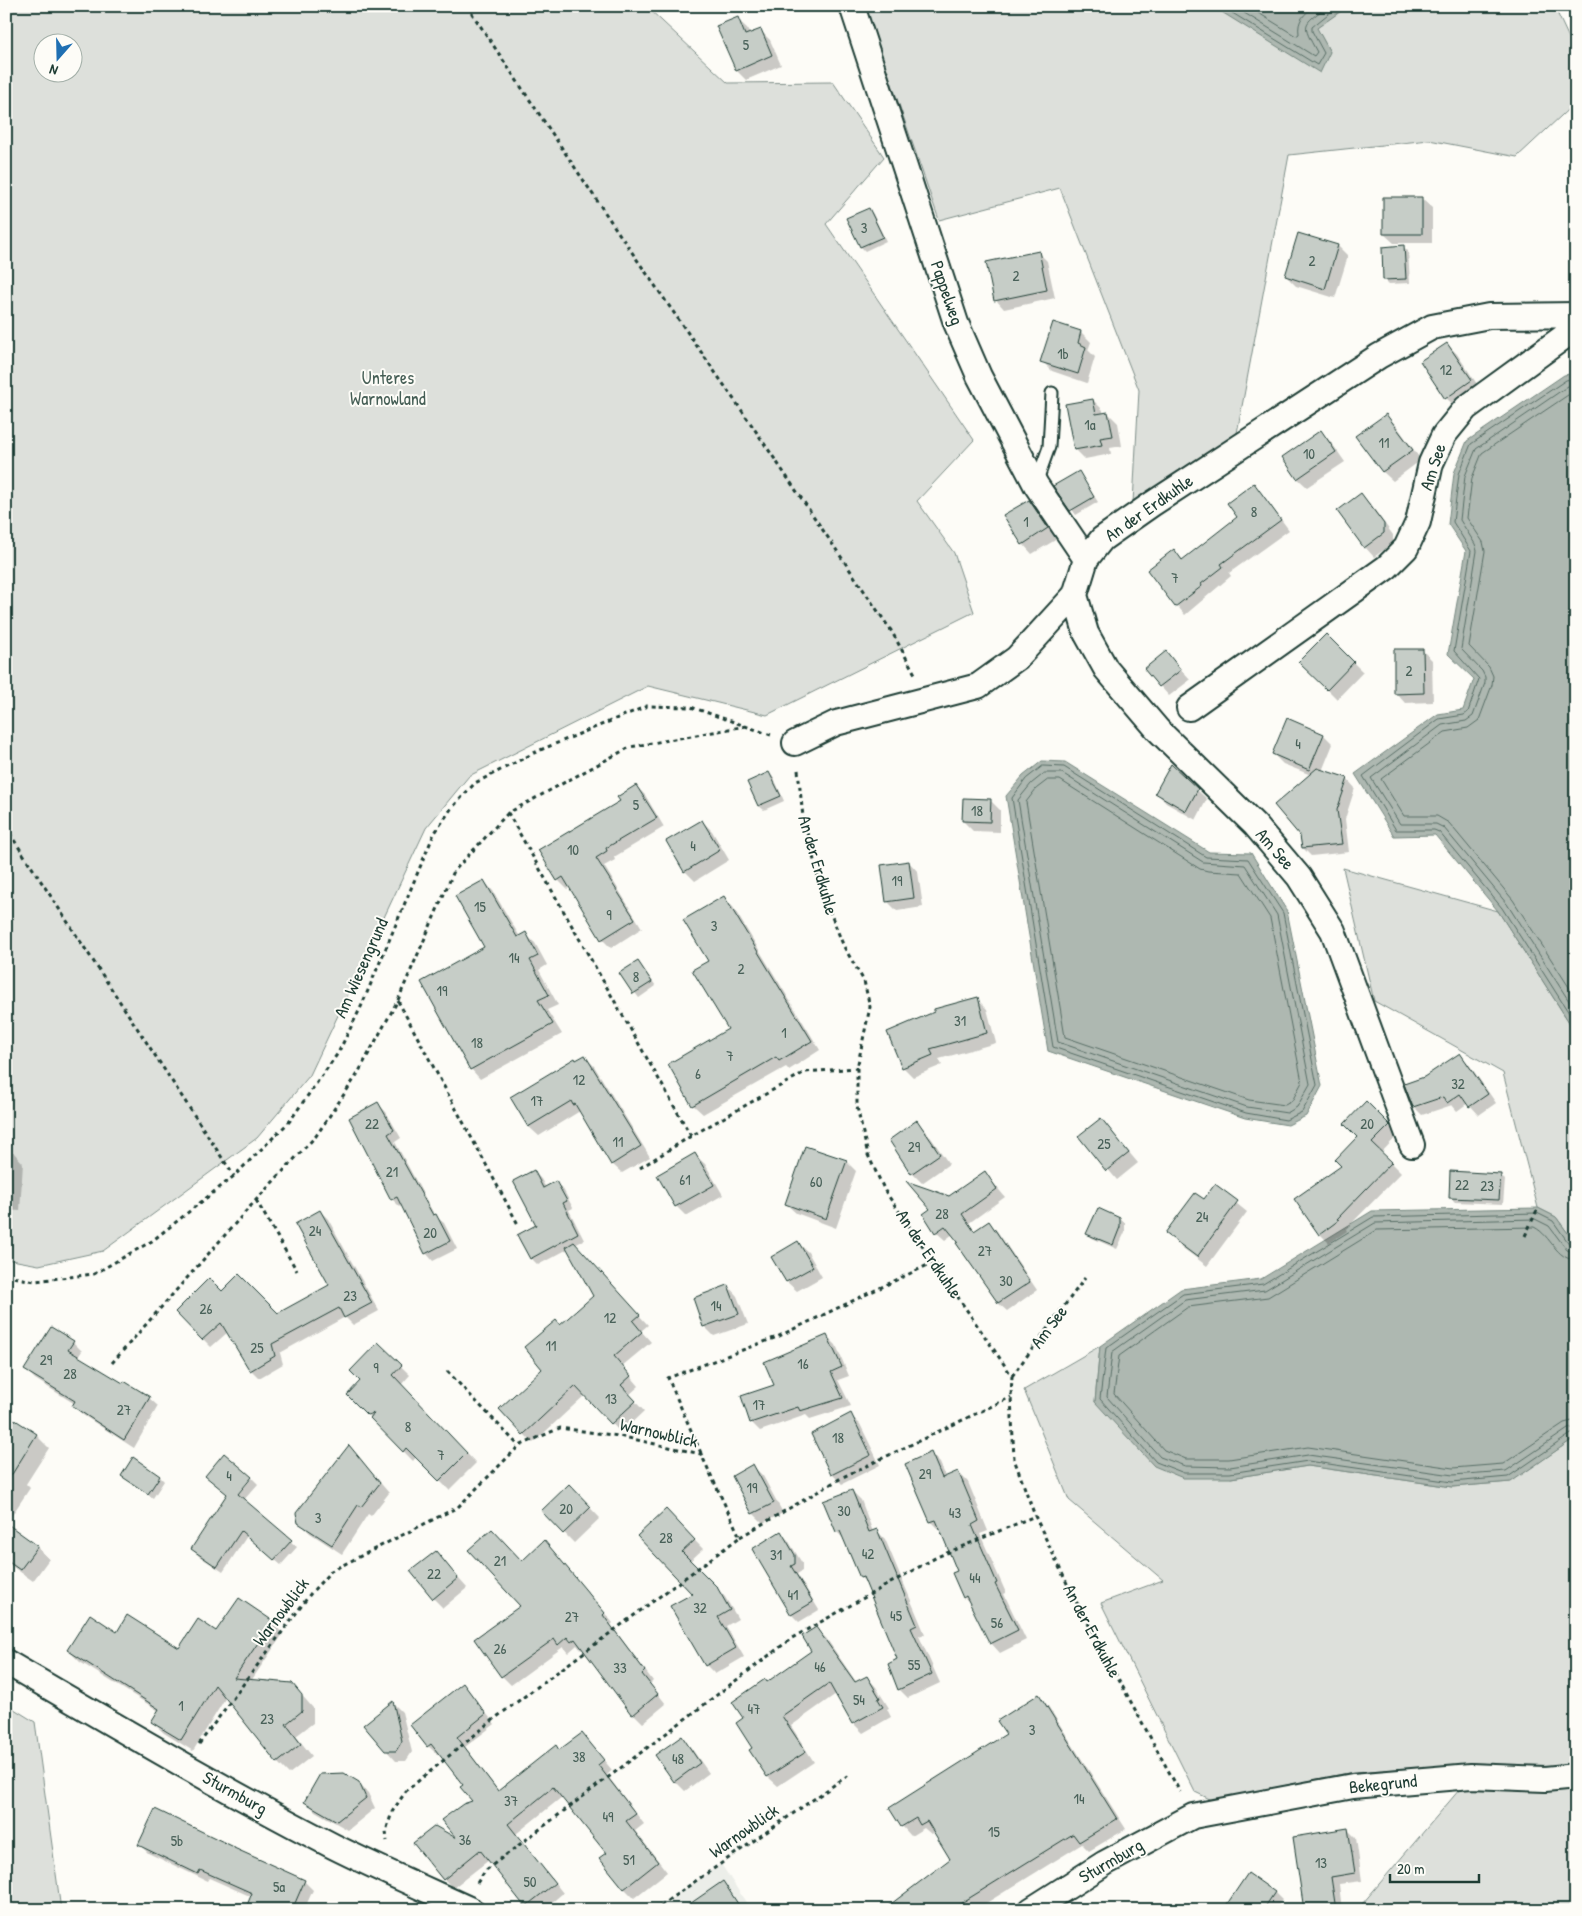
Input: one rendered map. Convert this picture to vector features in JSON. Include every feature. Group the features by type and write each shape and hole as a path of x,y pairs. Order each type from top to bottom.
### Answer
{"street":[{"name":"Pappelweg","path":"852,6 956,323 979,376 1036,485 1086,559"},
{"name":"An der Erdkuhle","path":"795,744 836,723 978,686 1016,658 1075,595 1086,559 1102,539 1152,504 1379,356 1432,327 1489,316 1576,315"},
{"name":"Am See","path":"1189,708 1387,568 1406,548 1418,522 1431,463 1444,435 1466,408 1576,328"},
{"name":"Am See","path":"1075,595 1086,633 1106,669 1158,730 1254,825 1299,876 1333,931 1412,1145"},
{"name":"Sturmburg","path":"6,1662 184,1765 332,1845 391,1875 466,1908"},
{"name":"Bekegrund","path":"1193,1816 1353,1786 1471,1776 1545,1779 1576,1776"},
{"name":"Sturmburg","path":"1031,1910 1106,1862 1193,1816"}],"lane":[{"path":"1036,485 1049,447 1052,393"}],"path":[{"path":"467,6 622,238 752,424 892,632 928,699"},
{"name":"Am Wiesengrund","path":"6,1276 35,1281 94,1274 152,1241 234,1176 289,1122 338,1053 361,1007 434,834 451,809 475,783 538,751 647,706 691,707 795,744"},
{"path":"112,1363 256,1200 316,1136 357,1075 398,1000 454,870 508,813 630,748 747,726"},
{"name":"An der Erdkuhle","path":"795,744 803,817 822,892 844,947 864,981 870,1007 857,1068 858,1108 868,1155 885,1191 1012,1376 1010,1397 1014,1458 1035,1516 1071,1592 1193,1816"},
{"path":"508,813 692,1136"},
{"path":"6,826 234,1176"},
{"path":"398,1000 519,1226"},
{"path":"640,1168 692,1136 805,1072 857,1068"},
{"path":"256,1200 298,1271"},
{"path":"1526,1236 1538,1208"},
{"path":"701,1454 668,1378 777,1337 934,1262"},
{"name":"Am See","path":"1012,1376 1085,1278"},
{"path":"447,1371 520,1446"},
{"path":"391,1875 386,1831 392,1812 406,1791 498,1716 740,1537 843,1477 1010,1397"},
{"name":"Warnowblick","path":"184,1765 311,1593 331,1571 458,1507 520,1446 560,1428 619,1436 701,1454 740,1537"},
{"path":"466,1908 486,1870 792,1638 937,1557 1035,1516"},
{"name":"Warnowblick","path":"654,1910 850,1774"}],"shaded area":[{"path":"721,1864 751,1910 654,1910"}],"green space":[{"name":"Unteres Warnowland","path":"6,6 646,6 728,83 833,82 884,157 826,224 974,440 917,501 954,553 974,612 767,715 648,686 469,776 426,828 310,1075 257,1138 103,1251 39,1265 6,1259"},
{"path":"865,6 1212,6 1330,52 1316,28 1343,9 1341,6 1554,6 1576,53 1576,102 1517,157 1429,140 1289,155 1237,433 1133,503 1139,390 1060,188 939,220"},
{"path":"1343,868 1498,911 1576,1033 1576,1244 1556,1217 1538,1208 1503,1073 1374,1001"},
{"path":"1100,1346 1095,1402 1231,1478 1308,1466 1452,1487 1510,1482 1576,1437 1576,1910 1357,1910 1471,1776 1486,1776 1472,1764 1353,1772 1212,1800 1195,1792 1101,1603 1163,1580 1069,1500 1024,1390"},
{"path":"6,1704 35,1722 61,1910 6,1910"}],"water":[{"path":"1212,6 1341,6 1344,9 1317,28 1330,52 1320,73"},
{"path":"1576,373 1576,1033 1498,911 1435,835 1394,836 1355,774 1438,714 1463,710 1474,679 1448,654 1466,551 1448,524 1454,473 1467,441 1564,375"},
{"path":"1042,761 1065,762 1209,852 1251,853 1287,911 1322,1086 1306,1116 1288,1125 1245,1118 1048,1051 1006,796 1023,776"},
{"path":"1538,1208 1556,1217 1576,1244 1576,1437 1511,1482 1452,1487 1308,1466 1231,1478 1183,1478 1154,1466 1095,1402 1100,1346 1181,1289 1261,1279 1372,1211"}],"building":[{"path":"738,17 745,35 761,29 772,55 736,71 716,26"},
{"path":"1383,197 1422,197 1422,234 1383,234"},
{"path":"869,208 883,237 860,247 846,218"},
{"path":"1298,233 1338,245 1325,289 1285,276"},
{"path":"1404,245 1406,279 1383,280 1382,247"},
{"path":"1039,251 1047,290 994,301 986,262"},
{"path":"1053,322 1081,331 1078,343 1086,347 1078,374 1040,362"},
{"path":"1447,343 1472,380 1445,399 1420,361"},
{"path":"1093,399 1096,414 1108,412 1113,436 1100,438 1102,445 1074,450 1065,404"},
{"path":"1386,414 1413,450 1382,472 1355,436"},
{"path":"1321,430 1336,452 1297,479 1282,457"},
{"path":"1079,471 1094,497 1070,511 1053,486"},
{"path":"1254,483 1281,520 1221,564 1223,567 1175,607 1147,570 1174,549 1182,560 1237,517 1227,503"},
{"path":"1361,493 1384,524 1384,533 1364,548 1337,511"},
{"path":"1029,500 1048,528 1022,545 1003,515"},
{"path":"1326,634 1354,662 1327,690 1298,662"},
{"path":"1394,649 1423,649 1424,693 1394,694"},
{"path":"1166,651 1181,670 1159,687 1144,669"},
{"path":"1287,718 1324,734 1309,770 1272,754"},
{"path":"1171,764 1198,789 1186,811 1155,793"},
{"path":"1317,768 1348,778 1337,810 1342,844 1302,848 1300,836 1274,805"},
{"path":"769,772 781,796 758,806 747,782"},
{"path":"636,785 657,818 606,848 607,851 596,858 635,919 601,940 563,877 557,881 538,850 620,801 617,797"},
{"path":"963,798 991,799 990,822 962,821"},
{"path":"702,820 720,850 684,872 666,841"},
{"path":"909,861 914,898 886,902 881,865"},
{"path":"484,880 517,937 526,932 538,956 530,960 549,995 538,1000 553,1024 470,1070 421,982 484,947 455,896"},
{"path":"724,896 812,1041 779,1061 776,1057 692,1106 668,1064 728,1029 692,970 708,961 683,920"},
{"path":"638,961 652,982 633,994 619,973"},
{"path":"978,997 987,1033 930,1049 933,1055 902,1068 887,1032 934,1012 934,1009"},
{"path":"1460,1053 1488,1094 1469,1107 1460,1094 1447,1103 1443,1097 1413,1107 1404,1084 1424,1077"},
{"path":"585,1055 641,1146 611,1165 575,1104 573,1105 571,1101 528,1127 510,1097 575,1058 576,1060"},
{"path":"1366,1101 1390,1125 1372,1143 1392,1162 1337,1219 1339,1220 1319,1235 1294,1199 1341,1166 1335,1160 1357,1137 1344,1124"},
{"path":"378,1102 394,1130 388,1134 433,1215 436,1214 450,1241 425,1254 397,1197 391,1200 349,1118"},
{"path":"1101,1118 1129,1153 1106,1171 1078,1136"},
{"path":"917,1120 940,1154 911,1174 889,1140"},
{"path":"805,1146 847,1160 826,1219 785,1204"},
{"path":"695,1153 714,1185 675,1207 657,1175"},
{"path":"534,1170 543,1188 556,1181 567,1201 563,1203 578,1233 530,1259 517,1235 536,1225 513,1181"},
{"path":"985,1171 997,1189 962,1214 974,1231 989,1221 1030,1282 998,1303 956,1243 958,1242 945,1226 935,1233 923,1214 930,1209 906,1181 949,1196"},
{"path":"1450,1171 1501,1174 1499,1200 1449,1198"},
{"path":"1215,1184 1238,1201 1197,1257 1165,1233 1195,1193 1204,1199"},
{"path":"1098,1208 1120,1218 1120,1227 1113,1245 1086,1234"},
{"path":"320,1210 372,1303 344,1318 339,1308 272,1344 275,1356 250,1371 221,1323 202,1340 175,1312 209,1278 222,1291 239,1274 278,1313 329,1285 295,1224"},
{"path":"798,1241 813,1267 786,1282 771,1257"},
{"path":"574,1242 640,1315 633,1321 642,1332 614,1356 631,1376 621,1385 636,1401 611,1424 575,1386 523,1435 499,1409 542,1369 524,1347 556,1320 560,1325 593,1296 566,1247"},
{"path":"728,1285 739,1314 703,1327 693,1298"},
{"path":"51,1327 74,1341 68,1350 150,1397 124,1440 72,1406 75,1401 24,1370"},
{"path":"827,1335 842,1367 831,1372 843,1398 800,1411 798,1407 750,1423 741,1396 774,1385 764,1362"},
{"path":"378,1342 402,1365 393,1375 467,1453 439,1481 406,1448 403,1452 370,1418 374,1413 367,1415 347,1395 360,1381 350,1371"},
{"path":"851,1413 871,1455 831,1475 811,1434"},
{"path":"6,1414 37,1434 6,1484"},
{"path":"349,1445 380,1483 361,1507 358,1505 332,1545 298,1523 296,1513"},
{"path":"931,1452 942,1478 958,1471 979,1521 972,1525 997,1583 995,1584 1018,1630 990,1644 966,1596 963,1598 952,1573 957,1571 936,1520 930,1522 905,1464"},
{"path":"224,1453 252,1477 238,1494 292,1540 274,1560 241,1531 217,1567 191,1549 227,1494 205,1476"},
{"path":"133,1457 160,1476 148,1494 121,1476"},
{"path":"753,1464 774,1503 752,1514 732,1476"},
{"path":"569,1484 591,1507 563,1534 541,1511"},
{"path":"852,1490 869,1532 877,1529 917,1625 911,1628 932,1674 898,1690 888,1664 897,1659 863,1577 860,1578 840,1531 836,1532 823,1501"},
{"path":"666,1509 695,1540 682,1552 717,1587 730,1610 718,1617 736,1648 705,1666 670,1606 692,1594 637,1536"},
{"path":"6,1523 38,1546 20,1570 6,1560"},
{"path":"492,1529 522,1561 544,1540 605,1613 603,1615 645,1671 642,1674 658,1694 633,1715 631,1714 575,1639 571,1642 567,1637 558,1645 554,1639 501,1677 474,1639 520,1606 468,1550"},
{"path":"781,1531 795,1555 795,1564 791,1566 813,1602 791,1615 752,1549"},
{"path":"436,1551 458,1578 433,1599 410,1571"},
{"path":"239,1598 273,1621 234,1678 292,1683 302,1695 302,1711 286,1724 301,1744 277,1763 215,1685 181,1740 151,1722 159,1709 67,1650 90,1614 117,1632 127,1615 179,1648 198,1619 216,1631"},
{"path":"816,1627 855,1682 867,1676 883,1707 852,1724 829,1683 782,1716 806,1752 767,1777 749,1750 752,1748 736,1723 743,1718 732,1702 765,1679 767,1682 811,1651 802,1636"},
{"path":"463,1683 486,1714 457,1737 498,1791 556,1745 559,1750 582,1733 604,1760 598,1765 636,1814 626,1821 658,1862 624,1889 599,1858 606,1853 553,1787 508,1824 555,1883 525,1907 480,1850 443,1880 413,1843 435,1826 456,1838 441,1820 463,1804 472,1801 460,1787 463,1785 431,1744 427,1747 410,1725"},
{"path":"1039,1694 1117,1819 1079,1842 1073,1834 950,1910 883,1910 950,1859 927,1821 920,1825 916,1818 901,1827 889,1808 1006,1734 997,1721"},
{"path":"393,1701 402,1741 396,1751 385,1751 363,1725"},
{"path":"682,1736 700,1763 674,1782 655,1755"},
{"path":"344,1773 359,1782 366,1798 337,1821 304,1802 320,1774"},
{"path":"155,1809 305,1880 292,1910 245,1910 252,1893 200,1870 198,1874 138,1845"},
{"path":"1348,1828 1355,1873 1331,1877 1336,1910 1304,1910 1293,1837"},
{"path":"1248,1873 1275,1892 1263,1910 1223,1910"},
{"path":"723,1881 742,1910 681,1910"}]}
